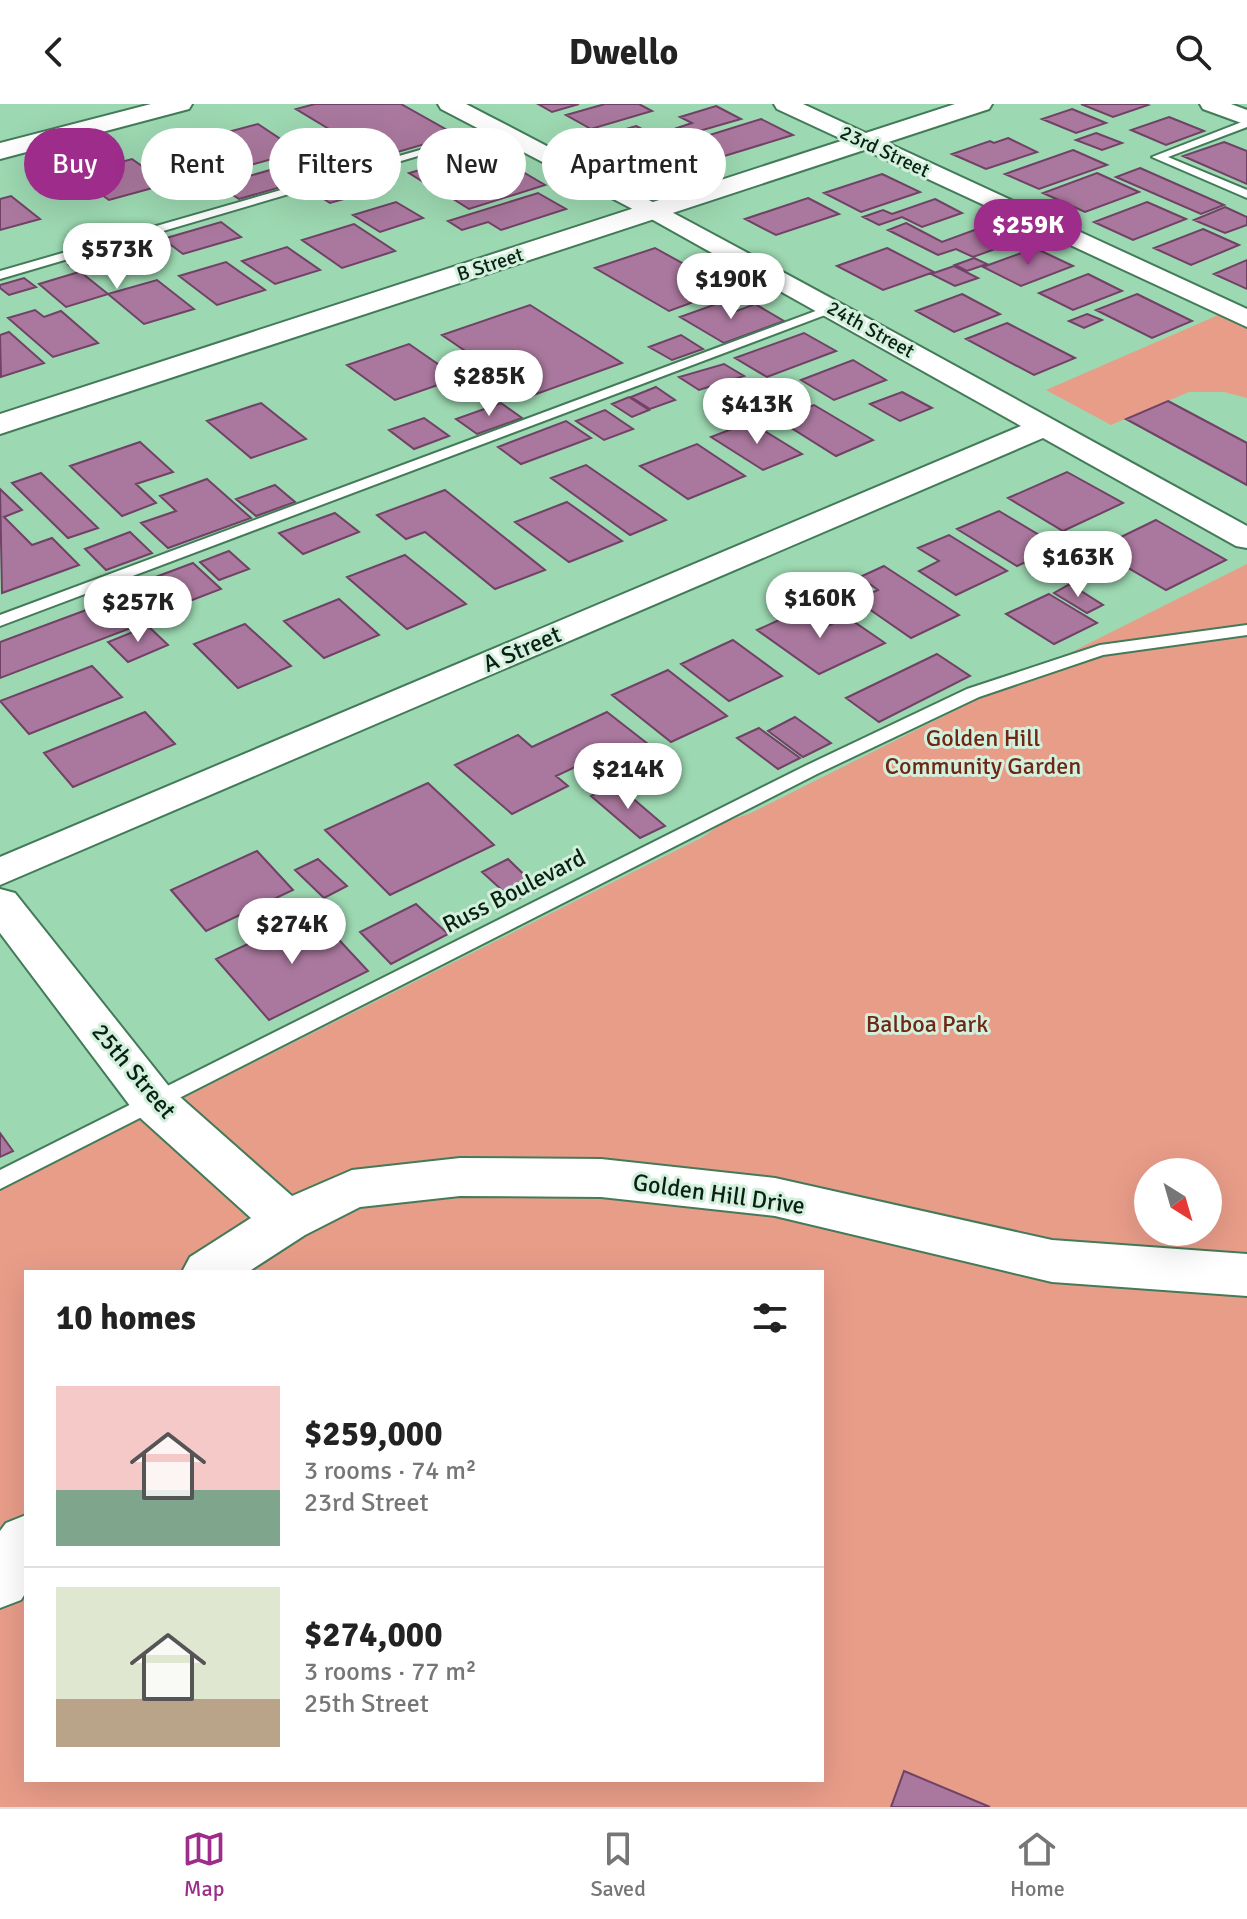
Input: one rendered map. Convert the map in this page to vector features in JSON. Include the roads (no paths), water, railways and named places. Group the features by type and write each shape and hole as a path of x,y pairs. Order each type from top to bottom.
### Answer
{"main road":[{"path":"0,151 180,104"},
{"name":"B Street","path":"0,424 980,104"},
{"name":"25th Street","path":"0,903 154,1102 287,1221"},
{"name":"Golden Hill Drive","path":"211,1270 287,1221 352,1189 460,1177 601,1178 775,1197 1052,1261 1247,1275"},
{"path":"0,1581 24,1544"}],"street":[{"name":"24th Street","path":"449,104 492,128"},
{"name":"23rd Street","path":"785,104 1247,319"},
{"path":"1211,104 1247,121"},
{"name":"24th Street","path":"526,146 655,211 1247,539"},
{"name":"A Street","path":"0,872 1045,426"}],"lane":[{"path":"1247,121 1158,157 1247,194"},
{"path":"0,275 417,154"},
{"path":"0,621 834,309"},
{"name":"Russ Boulevard","path":"0,1180 811,770 973,693 1100,650 1247,630"}],"park label":[{"name":"Golden Hill Community Garden","path":"983,752"},
{"name":"Balboa Park","path":"927,1024"}]}
